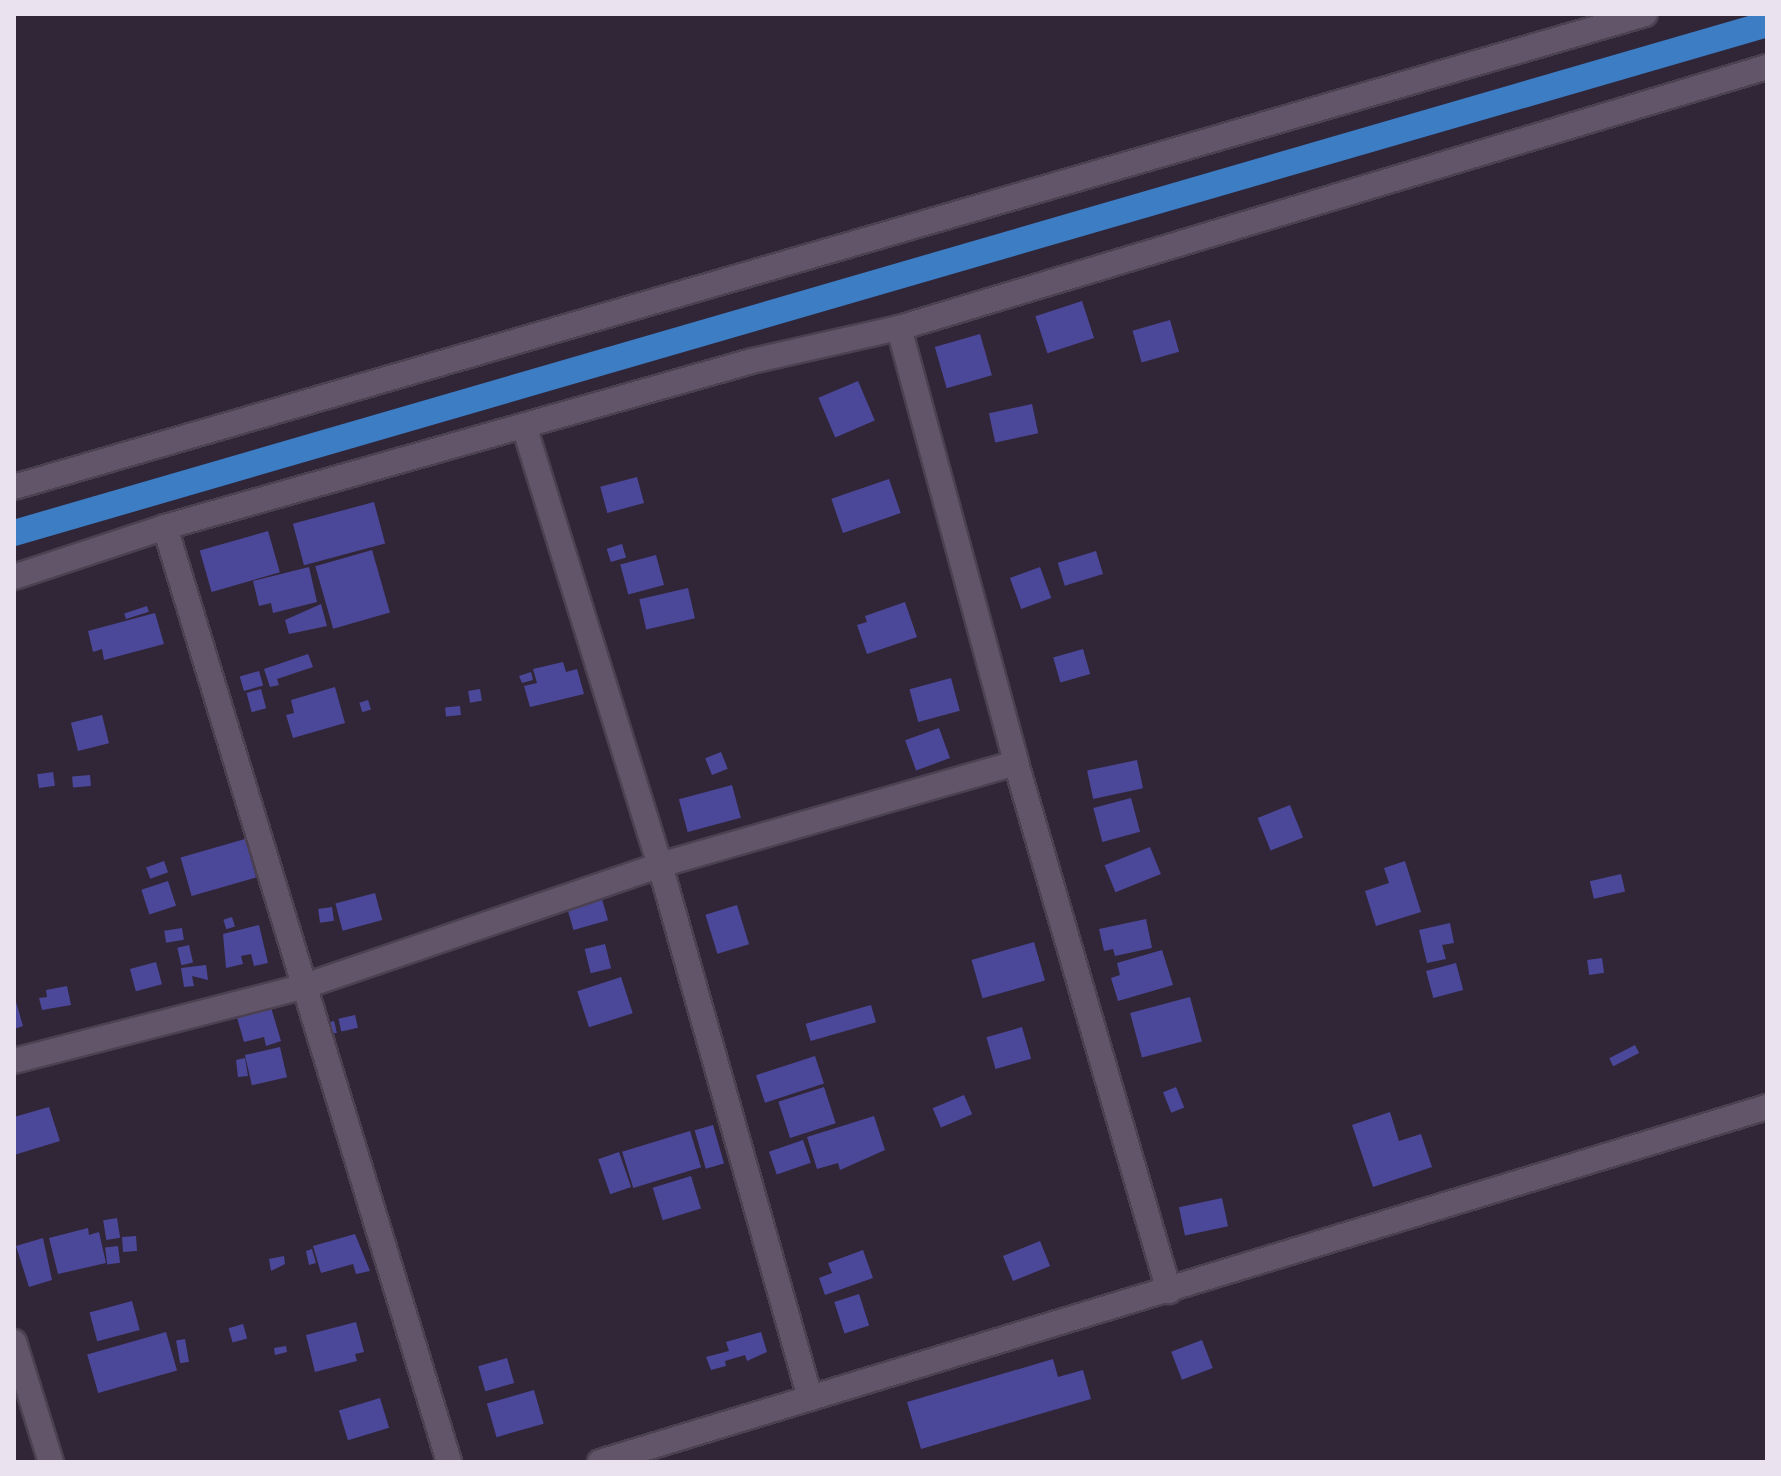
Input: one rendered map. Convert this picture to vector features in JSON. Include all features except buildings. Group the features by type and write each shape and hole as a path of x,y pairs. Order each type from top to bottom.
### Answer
{"street":[{"path":"14,487 1645,14"},
{"path":"14,577 165,527 752,361 899,328 1767,67"},
{"path":"899,328 1016,763 1169,1291"},
{"path":"524,426 660,865 810,1398"},
{"path":"165,527 302,987 449,1462"},
{"path":"14,1061 302,987 660,865 1016,763"},
{"path":"600,1462 1767,1107"},
{"path":"14,1342 51,1462"}],"waterway":[{"path":"14,533 1767,24"}]}
